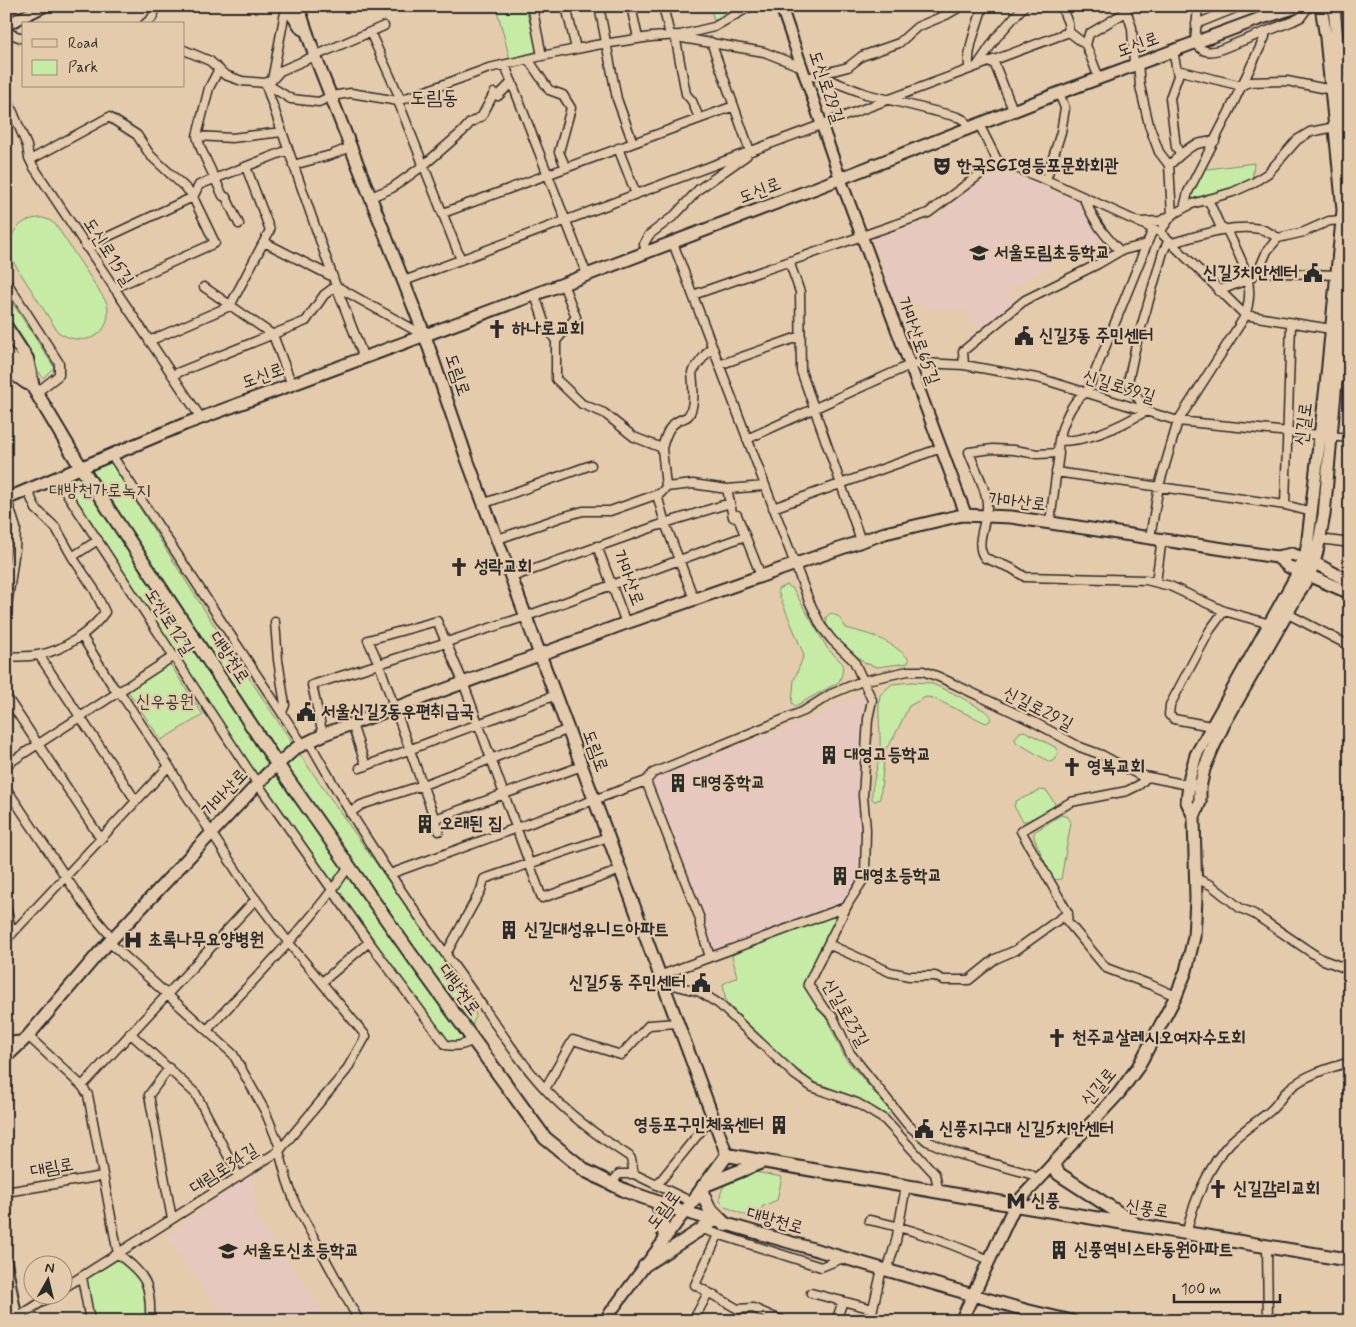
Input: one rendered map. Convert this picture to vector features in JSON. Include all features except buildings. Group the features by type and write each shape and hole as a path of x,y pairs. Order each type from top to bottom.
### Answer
{"main road":[{"path":"286,6 310,40"},
{"name":"도림로","path":"298,6 315,56 425,336 484,503 727,1156 689,1207"},
{"path":"306,6 310,40"},
{"name":"도신로","path":"6,498 80,466 201,418 673,243 1013,110 1173,50 1300,6"},
{"name":"신길로","path":"1310,561 1312,512 1337,378 1349,254 1332,90 1321,6"},
{"path":"1334,6 1345,59 1350,193"},
{"name":"신길로","path":"961,1321 1015,1205 1106,1108 1138,1067 1176,996 1186,971 1192,949 1195,920 1194,817 1200,802 1194,786 1192,766 1211,726 1270,624 1304,572 1320,539 1324,515 1331,329 1336,275 1346,222"},
{"path":"6,327 27,359 34,390"},
{"name":"대방천로","path":"6,340 12,367"},
{"name":"대방천로","path":"6,353 12,367 34,390 80,466 277,764 545,1138 586,1171 611,1184 658,1203 689,1207 714,1221 722,1230 843,1258 1072,1321"},
{"name":"가마산로","path":"6,1057 25,1039 111,940 257,783 277,764 306,743 464,682 626,623 885,533 966,515 1012,517 1050,522 1277,556 1292,554 1310,561 1350,582"},
{"name":"가마산로","path":"1277,556 1289,567 1350,593"},
{"name":"신길로","path":"1194,786 1204,769 1224,724 1288,614 1304,572"},
{"path":"6,1044 25,1039"},
{"name":"신풍로","path":"727,1156 1350,1260"},
{"path":"722,1230 709,1208 702,1188 765,1161"},
{"path":"1055,1162 1056,1169 1060,1174 1137,1225"},
{"path":"658,1203 663,1239"},
{"path":"644,1266 714,1221"}],"street":[{"path":"6,25 45,6"},
{"path":"147,22 152,18 157,6"},
{"path":"286,6 268,82 288,150 336,286 364,358"},
{"path":"532,6 542,56"},
{"path":"566,6 576,49"},
{"path":"599,6 617,99 633,143"},
{"path":"631,6 638,38"},
{"path":"663,6 675,35 686,94 692,101 699,118"},
{"path":"185,50 210,61 225,75 242,81 268,82 290,99 319,102 331,96 350,93 398,101 489,68 607,43 675,35 714,27 750,6"},
{"name":"도신로29길","path":"781,6 840,178"},
{"path":"806,78 848,67 862,56 899,43 917,27 962,6"},
{"path":"973,68 968,59 983,6"},
{"path":"973,68 1024,6"},
{"path":"1061,6 1068,23 1069,32 1086,44 1099,78"},
{"path":"1198,6 1195,42 1202,50 1215,51 1301,17 1309,6"},
{"path":"1196,24 1241,6"},
{"path":"1086,44 1090,34 1126,9 1132,28 1136,64 1149,125 1159,152 1169,165 1172,215"},
{"path":"268,82 280,71 384,26"},
{"path":"6,32 22,38"},
{"path":"370,32 399,96 398,101 461,260"},
{"path":"404,281 1069,32"},
{"path":"1184,208 1188,192 1242,86 1265,36 1265,32"},
{"path":"675,35 682,38 764,52 802,67"},
{"path":"711,42 750,151"},
{"name":"도신로","path":"1173,50 1178,76 1170,98 1176,147 1182,154"},
{"path":"528,59 549,90 563,95 571,108 559,152 566,168"},
{"path":"993,60 1013,110"},
{"path":"505,65 587,275"},
{"path":"219,69 209,88 197,136 214,179 223,196 226,197 239,224"},
{"path":"1177,70 1242,86 1249,82 1287,81 1332,90"},
{"path":"823,72 829,80 866,94 958,117 974,126 996,160 1046,180 1156,230 1171,242 1218,291 1245,315 1331,329"},
{"path":"370,196 392,188 424,165 470,123 482,116 494,93 498,96 512,82"},
{"path":"1046,180 1061,132 1065,108 1059,93"},
{"name":"도신로15길","path":"6,95 27,146 30,160 201,418"},
{"path":"443,213 734,106"},
{"path":"30,160 109,117 137,135 150,155 193,197 215,243 114,288"},
{"path":"1138,222 1160,221 1184,208 1233,192 1253,183 1268,173 1297,140 1310,132 1335,127"},
{"path":"197,136 232,138 282,132"},
{"path":"1169,165 1190,146 1199,142 1215,141"},
{"path":"294,165 331,155 351,147"},
{"path":"618,148 636,194"},
{"path":"86,246 193,197 199,185 288,150"},
{"path":"646,253 644,244 649,236 675,215 699,189 746,156 750,151"},
{"path":"693,296 928,213 990,167 996,160"},
{"path":"149,341 230,306 270,230 246,167"},
{"name":"가마산로65길","path":"840,178 966,515"},
{"path":"1083,197 1096,224 1120,251"},
{"path":"1150,536 1159,486 1178,421 1245,315 1249,300 1249,279 1227,230 1220,226 1208,199"},
{"path":"1050,522 1058,449 1064,423 1078,398 1086,392 1146,244 1156,230 1172,215"},
{"path":"1218,291 1249,279 1258,272 1267,251 1278,238 1304,232 1330,221 1346,222"},
{"path":"1060,441 1074,441 1114,428 1146,411 1128,382 1157,270 1163,252 1171,242 1213,231 1227,230 1262,229 1278,238"},
{"path":"264,242 333,277"},
{"name":"신길로23길","path":"673,243 794,564 820,626 854,661 872,700 868,719 863,796 866,829 865,877 846,907 808,984 822,1006 833,1017 850,1053 907,1124 927,1141 955,1153 1030,1174 1038,1180"},
{"path":"964,365 963,351 1026,300 1120,251 1146,244"},
{"path":"788,261 800,292 801,371 861,541"},
{"path":"1258,272 1336,275"},
{"path":"6,280 59,363 59,375 34,390"},
{"path":"556,341 576,317 562,284"},
{"path":"172,375 306,321 324,295 336,286"},
{"path":"336,286 425,336"},
{"path":"204,287 272,335 292,385"},
{"path":"535,295 545,325 556,341 556,379 582,404 604,413 634,437 662,448"},
{"path":"1285,506 1291,324"},
{"path":"719,365 801,336"},
{"path":"666,487 662,448 671,425 687,417 691,411 694,392 692,372 712,346"},
{"name":"신길로39길","path":"910,365 923,363 964,365 1042,379 1178,421 1350,438"},
{"path":"747,439 910,365"},
{"path":"1337,378 1350,378"},
{"path":"773,508 941,448"},
{"path":"1059,453 1037,454 992,449 969,452 983,488 987,507 980,546 983,556 1018,571 1025,577 1146,580 1156,582 1170,586 1224,612 1270,624"},
{"path":"111,454 282,712 306,743 390,874 515,1050 545,1089 575,1118 602,1139 629,1156 634,1174"},
{"path":"484,503 592,465"},
{"path":"1056,472 1159,486 1312,512"},
{"name":"도신로12길","path":"56,477 257,783 369,942 446,1045 456,1047 474,1040"},
{"path":"498,539 583,511 610,511 657,495 666,487 693,484 727,489 765,486"},
{"path":"6,657 39,655 84,636 106,612 56,528 36,509 27,489"},
{"path":"727,489 733,517 737,515 761,576"},
{"path":"657,495 665,523 694,599"},
{"path":"6,498 16,528 6,614"},
{"path":"512,577 597,546 730,503"},
{"path":"323,735 312,685 527,616 746,536"},
{"path":"1156,582 1162,538"},
{"path":"1320,539 1350,544"},
{"path":"73,558 74,555 98,540"},
{"name":"가마산로","path":"597,546 626,623"},
{"path":"1211,726 1174,719 1169,715 1170,705 1210,630 1224,612"},
{"path":"1288,614 1350,646"},
{"path":"439,830 379,664 368,640 437,621 464,682 542,898 620,870"},
{"path":"275,622 278,660 286,706 282,712"},
{"path":"84,636 83,638 114,688 119,692 169,766 211,833 256,899 288,942 322,982 369,942"},
{"path":"39,655 136,801"},
{"path":"6,765 174,656"},
{"name":"신길로29길","path":"390,874 646,780 653,773 804,711 831,694 862,681 908,671 923,672 939,677 1146,778 1194,786"},
{"path":"352,724 363,767 556,695"},
{"path":"6,696 101,839"},
{"path":"350,813 362,805 423,785 568,729"},
{"path":"9,937 169,766"},
{"path":"435,819 582,766"},
{"path":"1146,778 1139,785 1127,791 1070,802 1021,831 1068,913 1067,920 1106,968 1151,984 1176,996"},
{"path":"646,780 700,919 700,925 710,957"},
{"path":"6,788 84,904 111,940 236,1058 265,1111 279,1145 279,1152 295,1203 359,1321"},
{"path":"446,954 481,890 484,879 608,837"},
{"path":"207,1030 288,942 333,890 349,866"},
{"path":"1195,878 1212,884 1240,908 1254,914 1321,959 1346,969 1350,960"},
{"path":"82,1086 256,899"},
{"path":"6,906 9,937"},
{"path":"661,979 710,957 846,907"},
{"path":"828,944 890,972 909,976 935,976 943,980 969,980 995,959 1016,950 1068,913"},
{"path":"661,979 700,992 718,1004 795,1075 812,1087 857,1103 886,1120 935,1174 939,1192"},
{"name":"대림로34길","path":"72,1283 279,1152 346,1071 366,1036 322,982"},
{"path":"545,1089 573,1040 621,1055 649,1025 677,1024"},
{"path":"130,1033 196,1094 239,1177"},
{"path":"25,1039 82,1086 88,1095 118,1254 135,1267 143,1277 150,1296 150,1321"},
{"path":"1187,1233 1189,1217 1197,1196 1230,1142 1272,1110 1290,1088 1321,1071 1350,1062"},
{"path":"169,1068 149,1095 172,1219"},
{"name":"도림로","path":"657,1185 713,1116"},
{"path":"611,1184 619,1174 634,1174 657,1185 689,1207"},
{"name":"대림로","path":"6,1192 103,1176"},
{"path":"870,1321 884,1270 896,1241 906,1186"},
{"name":"도림로","path":"604,1321 663,1239 689,1207"},
{"path":"652,1215 661,1218 663,1239"},
{"path":"869,1220 921,1233 989,1260"},
{"path":"702,1229 722,1230 695,1285 738,1309 753,1308 783,1321"},
{"path":"1267,1246 1268,1321"},
{"path":"6,1262 15,1320 39,1304"},
{"path":"82,1277 90,1321"},
{"path":"693,1321 708,1293"},
{"path":"811,1293 873,1309"},
{"path":"836,1321 843,1301"},
{"path":"1022,1321 1031,1311"}],"shaded area":[{"name":"서울도림초등학교","path":"998,168 1078,202 1099,238 1073,259 1054,263 1010,289 1013,309 989,328 971,325 968,310 895,303 872,238 932,221"},
{"path":"868,693 860,798 861,876 842,903 713,952 651,781 656,777 829,712 833,706"},
{"name":"서울도신초등학교","path":"252,1174 257,1209 252,1214 323,1311 309,1321 231,1321 212,1300 167,1236"}],"green space":[{"path":"496,6 525,6 538,51 510,59"},
{"path":"710,6 737,6 714,20"},
{"path":"1254,163 1252,180 1187,204 1203,167 1208,169"},
{"path":"43,218 56,225 107,303 108,314 106,324 95,336 87,339 78,339 58,332 9,255 10,240 17,228 28,220"},
{"path":"6,293 54,367 43,378 6,323"},
{"name":"대방천가로녹지","path":"110,461 210,619 305,762 471,999 476,1016 466,1038 457,1042 446,1040 252,769 64,480"},
{"path":"787,585 793,589 827,648 843,664 839,682 795,706 792,703 794,680 804,655 778,592 778,589"},
{"path":"831,613 839,617 846,628 887,642 909,659 908,663 877,667 865,663 835,637 827,627 826,617"},
{"name":"신우공원","path":"170,664 203,715 161,740 128,691"},
{"path":"930,683 953,693 987,712 991,717 990,721 986,723 933,698 926,697 909,706 894,737 885,750 880,799 875,801 872,799 872,793 880,749 880,695 892,684"},
{"path":"1024,731 1055,747 1058,752 1054,760 1050,762 1016,742 1015,738 1020,732"},
{"path":"1041,790 1047,791 1055,804 1053,808 1027,821 1023,821 1014,806 1016,801"},
{"path":"1061,815 1068,817 1071,822 1061,879 1053,880 1034,838 1034,832"},
{"path":"837,915 828,944 803,985 828,1021 845,1058 891,1112 887,1115 860,1099 816,1084 781,1057 726,1002 723,984 737,977 732,955"},
{"path":"755,1172 782,1177 777,1200 763,1206 757,1220 726,1207 720,1201 726,1183 736,1177"},
{"path":"119,1259 135,1272 144,1285 147,1321 94,1321 86,1279"}],"place":[{"name":"한국SGI영등포문화회관","path":"942,166"},
{"name":"서울도림초등학교","path":"979,253"},
{"name":"신길3치안센터","path":"1313,273"},
{"name":"하나로교회","path":"497,329"},
{"name":"신길3동 주민센터","path":"1024,336"},
{"name":"성락교회","path":"459,567"},
{"name":"서울신길3동우편취급국","path":"306,712"},
{"name":"대영고등학교","path":"829,755"},
{"name":"영복교회","path":"1072,767"},
{"name":"대영중학교","path":"678,783"},
{"name":"오래된 집","path":"425,824"},
{"name":"대영초등학교","path":"840,876"},
{"name":"신길대성유니드아파트","path":"509,930"},
{"name":"초록나무요양병원","path":"133,940"},
{"name":"신길5동 주민센터","path":"701,983"},
{"name":"천주교살레시오여자수도회","path":"1057,1038"},
{"name":"영등포구민체육센터","path":"779,1125"},
{"name":"신풍지구대 신길5치안센터","path":"924,1129"},
{"name":"신길감리교회","path":"1218,1189"},
{"name":"신풍","path":"1016,1201"},
{"name":"신풍역비스타동원아파트","path":"1059,1250"},
{"name":"서울도신초등학교","path":"228,1251"}],"district":[{"name":"도림동","path":"434,98"}]}
